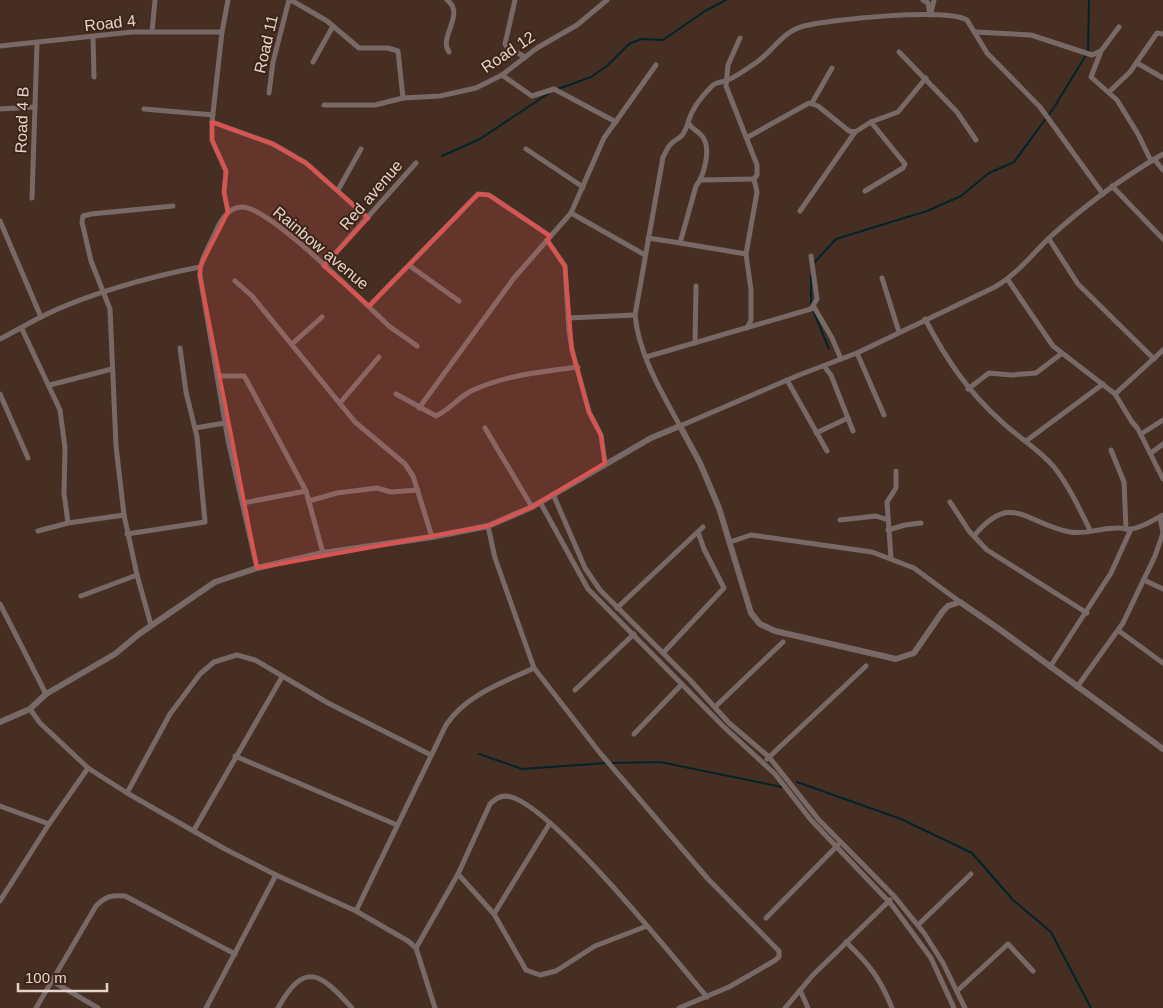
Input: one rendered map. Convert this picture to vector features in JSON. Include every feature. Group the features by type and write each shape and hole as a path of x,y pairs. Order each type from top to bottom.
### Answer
{"street":[{"path":"152,32 155,0"},
{"path":"228,0 222,32 212,122 212,140 226,172 224,192 228,212 220,223 200,267 225,423 257,568"},
{"path":"290,0 311,10 359,48 388,48 398,51 403,98"},
{"name":"Road 11","path":"269,93 273,62 290,0"},
{"path":"447,0 452,3 454,10 447,45 450,52"},
{"path":"515,0 505,44 525,57"},
{"name":"Road 12","path":"324,105 375,105 403,98 422,98 469,90 502,75 536,48 577,25 606,0"},
{"path":"922,0 928,4 930,16"},
{"path":"930,16 934,0"},
{"path":"960,602 948,606 919,648 902,658 877,656 841,645 775,631 760,624 751,613 730,542 700,463 646,358 637,334 635,315 663,157 670,145 680,140 694,109 712,85 719,81 727,80 757,62 789,33 804,26 850,19 930,16 963,18 976,32 987,53 1040,107 1103,194"},
{"path":"313,62 333,26"},
{"path":"1118,27 1100,51 1091,77 1109,92 1138,134 1153,160 1163,170"},
{"name":"Road 4","path":"0,46 152,32 222,32"},
{"path":"976,32 1024,34 1092,54 1100,51"},
{"path":"1109,92 1136,63 1157,33 1163,34"},
{"path":"93,36 94,78"},
{"path":"740,38 728,65 726,86 748,137 757,165 757,175 754,179 757,192 746,254 752,290 751,320 748,328"},
{"name":"Road 4 B","path":"32,198 37,43"},
{"path":"900,52 957,112 976,140"},
{"path":"1136,63 1163,78"},
{"path":"419,408 514,278 571,213 604,138 656,66"},
{"path":"748,137 812,102 832,68"},
{"path":"502,75 532,96 551,89 565,93 616,122"},
{"path":"800,211 854,132 871,122 898,112 926,78"},
{"path":"812,102 849,131 854,132"},
{"path":"0,109 35,106"},
{"path":"144,109 213,115"},
{"path":"212,122 273,144 317,171 368,218"},
{"path":"865,191 904,168 905,164 871,122"},
{"path":"680,243 696,186 701,180 706,148 705,140 688,124"},
{"path":"338,190 362,149"},
{"path":"526,149 582,187"},
{"path":"0,722 30,709 46,694 115,654 151,625 215,582 257,568 323,553 432,537 488,526 532,507 651,438 787,380 857,353 1008,280 1049,239 1112,186 1163,154"},
{"name":"Red avenue","path":"324,266 416,163"},
{"path":"701,180 754,179"},
{"path":"1112,186 1163,239"},
{"path":"369,306 478,194 490,195 548,238 565,266 572,350 589,412 601,435 605,463"},
{"path":"151,625 136,575 124,515 116,446 110,309 91,262 82,222 83,216 173,206"},
{"name":"Rainbow avenue","path":"228,212 243,207 256,210 289,234 391,327 417,346"},
{"path":"571,213 645,255"},
{"path":"0,221 41,317"},
{"path":"648,238 746,254"},
{"path":"1049,239 1078,284 1154,359"},
{"path":"811,256 816,291 814,306 832,338 841,360"},
{"path":"410,266 459,301"},
{"path":"0,339 22,329 41,317 104,292 161,275 200,267"},
{"path":"882,278 899,332"},
{"path":"1008,280 1048,340 1061,354 1115,394 1141,434 1163,478"},
{"path":"235,281 252,296 355,422 405,464 418,490 432,537"},
{"path":"695,342 696,286"},
{"path":"646,358 805,311 814,306"},
{"path":"568,318 635,315"},
{"path":"292,344 322,317"},
{"path":"925,319 939,346 968,389 1002,423 1038,450 1064,481 1090,530"},
{"path":"22,329 50,385 60,410 65,448 64,493 68,523"},
{"path":"127,534 205,522 195,428 186,392 180,348"},
{"path":"1115,394 1163,350"},
{"path":"857,353 884,415"},
{"path":"968,389 989,373 1011,375 1036,374 1061,354"},
{"path":"340,403 380,358"},
{"path":"824,366 831,375 853,431"},
{"path":"396,394 436,416 457,400 483,387 525,373 578,367"},
{"path":"50,385 112,369"},
{"path":"217,376 244,376 306,491 323,553"},
{"path":"787,380 827,451"},
{"path":"1026,441 1103,384"},
{"path":"0,394 28,458"},
{"path":"816,433 848,418"},
{"path":"1141,434 1163,420"},
{"path":"195,428 225,423"},
{"path":"486,428 532,507"},
{"path":"1151,452 1163,444"},
{"path":"1050,667 1087,613 1117,561 1128,529 1124,482 1111,450"},
{"path":"891,558 887,502 896,488 896,471"},
{"path":"309,501 337,493 377,488 391,492 418,490"},
{"path":"242,503 306,491"},
{"path":"553,494 585,568 600,590 743,736 769,757 819,820 842,841 894,896 918,925 943,963 965,1008"},
{"path":"540,502 588,589 763,762 783,784 810,820 889,901 931,958 954,1008"},
{"path":"950,502 974,536 987,550 1087,613"},
{"path":"974,536 986,521 1001,512 1019,514 1071,533 1090,530 1128,529 1162,516 1163,533 1144,580 1119,630 1077,687"},
{"path":"38,531 68,523 124,515"},
{"path":"840,520 876,516 888,520"},
{"path":"888,530 922,523"},
{"path":"488,526 495,558 534,668 600,753 689,857 779,952 779,957 774,961 707,997 679,1008"},
{"path":"617,608 701,530 704,549 724,588 663,653"},
{"path":"730,542 752,535 872,552 891,558 928,576 960,602 1163,749"},
{"path":"81,596 136,575"},
{"path":"1144,580 1163,589"},
{"path":"0,604 46,694"},
{"path":"1119,630 1163,663"},
{"path":"575,690 634,634"},
{"path":"715,707 783,642"},
{"path":"127,793 170,714 200,674 214,662 229,656 244,655 431,755"},
{"path":"763,762 866,666"},
{"path":"356,911 431,755 455,711 464,703 534,668"},
{"path":"194,830 234,756 282,677"},
{"path":"634,734 682,684"},
{"path":"30,709 40,723 88,768 127,793 276,876 356,911 408,940 416,948 435,1008"},
{"path":"234,756 397,825"},
{"path":"0,901 49,824 88,768"},
{"path":"416,948 458,874 490,804 496,798 513,797 550,823 579,850 707,997"},
{"path":"0,806 49,824"},
{"path":"494,914 550,823"},
{"path":"766,918 842,841"},
{"path":"458,874 494,914 521,964 531,973 540,974 556,971 595,946 647,926"},
{"path":"918,925 971,874"},
{"path":"206,1008 276,876"},
{"path":"36,1008 96,906 104,898 113,895 125,896 234,954"},
{"path":"785,1008 813,975 894,896"},
{"path":"846,942 870,966 882,985 892,1008"},
{"path":"957,991 1008,944 1033,971"},
{"path":"278,1008 287,991 298,979 307,976 329,983 352,1008"},
{"path":"52,981 98,1008"},
{"path":"800,990 808,1008"}],"highlighted area":[{"path":"212,122 273,144 306,163 368,218 324,266 369,306 478,194 489,195 550,236 547,240 565,266 572,350 589,412 601,435 605,463 532,507 488,526 257,568 200,276 200,267 228,212 224,192 226,171 212,140"}],"waterway":[{"path":"558,89 591,77 607,66 629,44 641,39 663,40 705,11 726,0"},
{"path":"1088,51 1089,0"},
{"path":"813,264 836,239 927,211 961,196 989,173 1014,162 1053,109 1086,55"},
{"path":"442,156 480,139 549,93"},
{"path":"811,275 811,305"},
{"path":"813,310 829,349"},
{"path":"479,754 522,769 607,763"},
{"path":"611,763 660,762 782,787"},
{"path":"797,782 901,819 972,853 1013,900 1051,932 1091,1008"}]}
